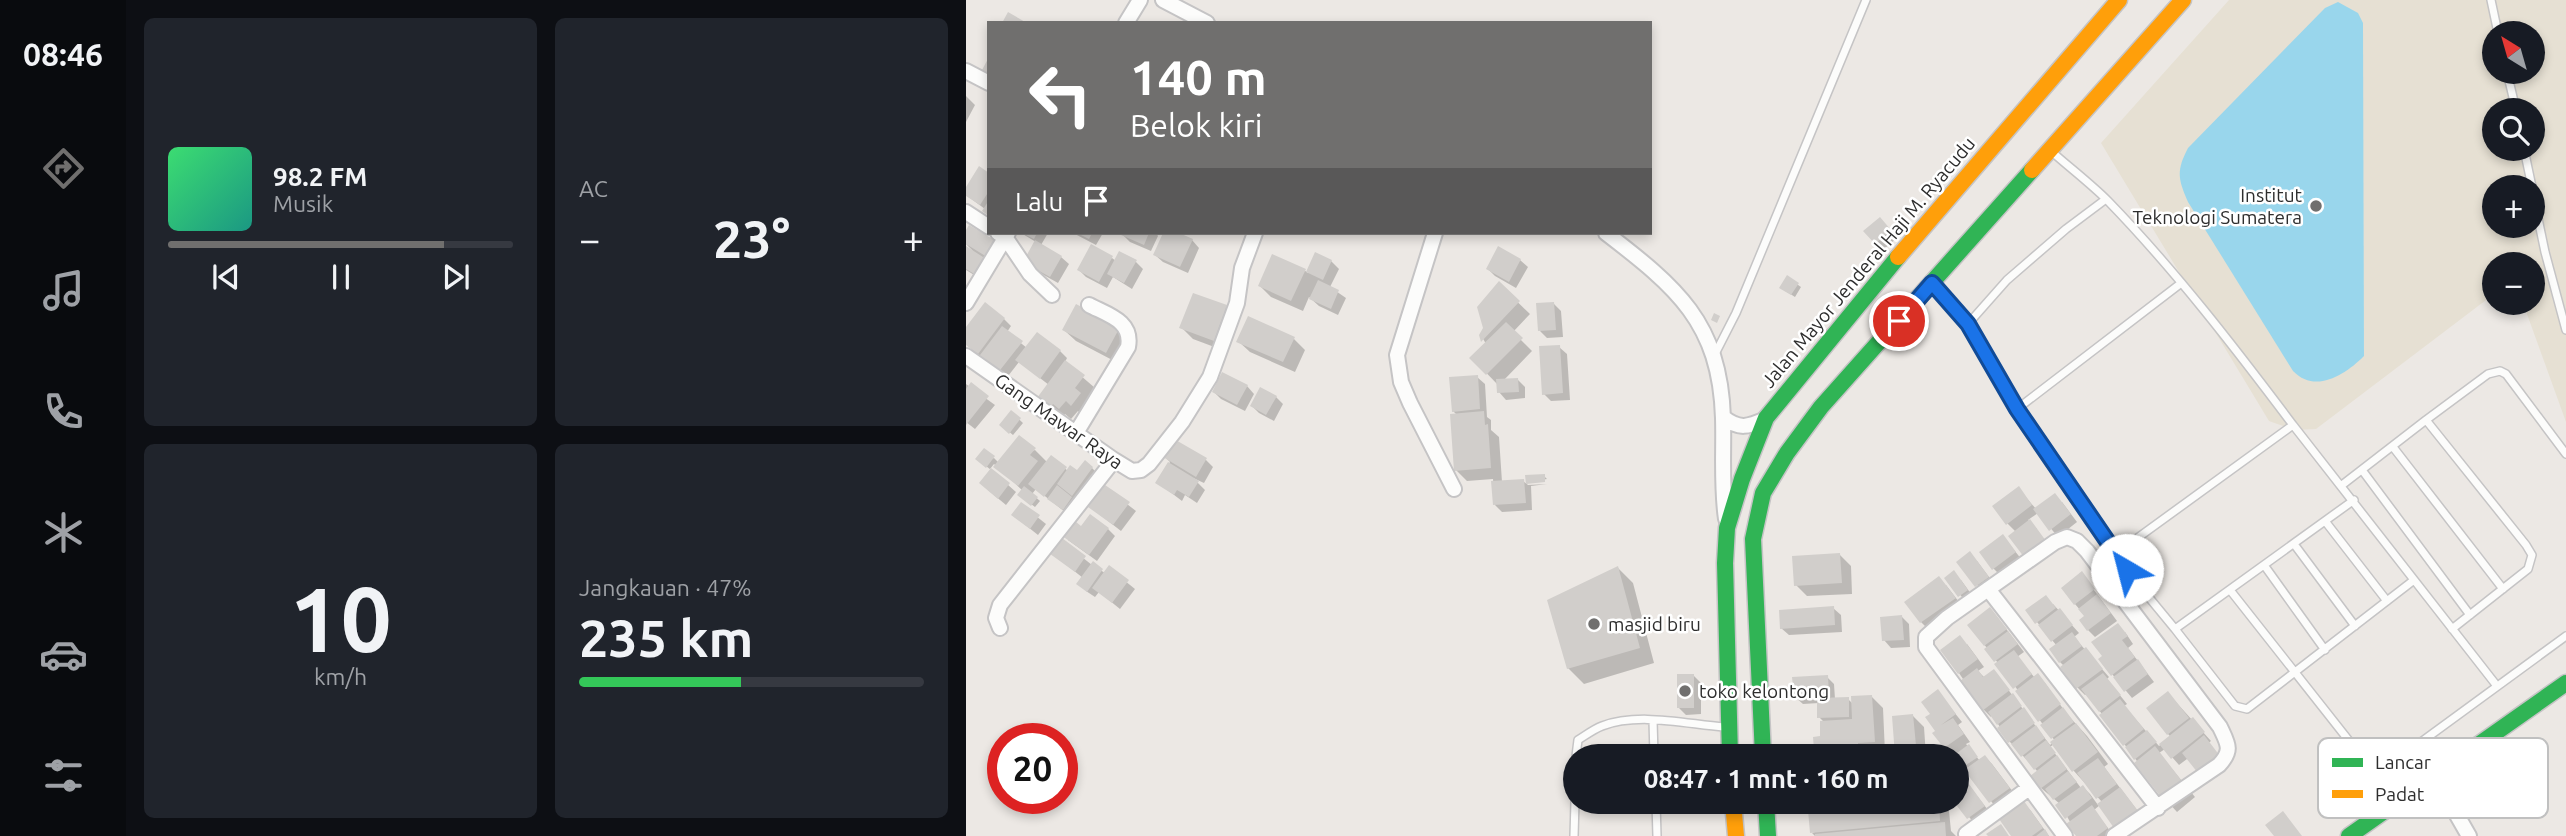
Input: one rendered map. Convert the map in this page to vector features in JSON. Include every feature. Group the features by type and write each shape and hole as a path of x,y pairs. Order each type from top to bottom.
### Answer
{"main road":[{"name":"Jalan Mayor Jenderal Haji M. Ryacudu","path":"1729,744 1725,574 1727,528 1742,479 1766,418 1956,187 2119,0"},
{"path":"1762,744 1753,539 1763,493 1787,453 1821,407 2183,0"},
{"path":"2487,738 2566,683"},
{"path":"1728,728 1760,726"},
{"path":"1734,814 1736,836"},
{"path":"1767,814 1768,836"},
{"path":"2357,833 2377,818"}],"street":[{"path":"1127,21 1140,0"},
{"path":"1163,0 1203,21"},
{"path":"966,71 987,82"},
{"path":"966,212 987,226"},
{"path":"966,303 1003,235"},
{"path":"1005,235 1024,266 1052,295"},
{"name":"Gang Mawar Raya","path":"966,356 1114,460 1132,471 1141,470 1149,464 1182,422 1210,377 1237,303 1242,268 1254,235"},
{"path":"1435,235 1397,355 1401,382 1454,489"},
{"path":"1608,235 1660,275 1685,301 1714,357 1723,417 1721,482 1727,528"},
{"path":"1076,433 1128,347 1130,336 1126,326 1088,305"},
{"path":"1723,417 1732,425 1743,427 1766,418"},
{"path":"1000,628 996,618 1000,605 1114,460"},
{"path":"2065,836 1926,647 1926,637 1988,589 2067,537 2077,541 2087,551 2220,727 2228,743 2227,756 2218,765 2114,836"},
{"path":"1988,589 2158,808"},
{"path":"1966,834 2029,788"},
{"path":"2459,818 2469,836"}],"lane":[{"path":"1714,357 1736,313 1866,0"},
{"path":"2491,0 2495,21"},
{"path":"2049,149 2106,199 2237,351 2497,686"},
{"path":"1968,324 2007,280 2066,229 2106,199"},
{"path":"2542,238 2566,330"},
{"path":"1932,283 1968,324 2017,409 2114,555 2235,706 2242,709 2254,706 2414,580"},
{"path":"2017,409 2180,284"},
{"path":"2342,485 2488,374 2500,371 2506,374 2566,454"},
{"path":"2426,420 2532,555 2528,569 2452,629"},
{"path":"2114,555 2293,425"},
{"path":"2393,447 2503,589"},
{"path":"2362,470 2470,615"},
{"path":"2175,629 2354,500"},
{"path":"2325,521 2387,601"},
{"path":"2294,544 2355,626"},
{"path":"2264,565 2325,650"},
{"path":"2230,590 2345,738"},
{"path":"2426,738 2566,636"},
{"path":"1578,744 1578,740 1600,726 1621,721 1653,720 1728,728"},
{"path":"1653,720 1654,744"},
{"path":"1574,836 1575,814"},
{"path":"1656,814 1657,836"}],"shaded area":[{"name":"Institut Teknologi Sumatera","path":"2229,0 2566,0 2566,422 2527,315 2545,315 2545,252 2482,252 2482,303 2316,429 2294,430 2269,421 2101,143"}],"water":[{"path":"2338,2 2358,13 2363,23 2364,356 2339,375 2311,381 2293,371 2188,202 2180,181 2180,169 2188,148 2325,8"}],"building":[{"path":"1008,12 1024,21 1003,21"},
{"path":"979,166 987,172 987,194 980,205 966,196 966,187"},
{"path":"1880,217 1891,230 1875,244 1863,231"},
{"path":"969,225 996,241 987,257 966,244 966,230"},
{"path":"1121,235 1148,235 1144,245"},
{"path":"1162,235 1184,235 1193,239 1180,267 1153,255"},
{"path":"1035,240 1062,256 1050,277 1023,262"},
{"path":"1091,244 1113,256 1099,282 1077,270"},
{"path":"966,246 986,259 976,275 966,269"},
{"path":"1498,246 1521,259 1509,282 1486,269"},
{"path":"1119,251 1137,260 1124,283 1107,274"},
{"path":"1315,252 1332,260 1323,280 1306,272"},
{"path":"1272,254 1306,269 1291,301 1258,286"},
{"path":"1787,275 1799,283 1791,295 1779,288"},
{"path":"1318,280 1339,290 1331,309 1309,299"},
{"path":"1499,281 1520,301 1481,342 1479,335 1483,328 1477,307"},
{"path":"1193,293 1227,305 1214,341 1179,328"},
{"path":"985,302 1005,318 978,354 966,345 966,327"},
{"path":"1554,302 1556,330 1538,331 1536,303"},
{"path":"1076,304 1120,327 1106,353 1062,330"},
{"path":"1714,313 1720,316 1717,323 1711,320"},
{"path":"1248,316 1295,337 1283,362 1236,342"},
{"path":"1506,322 1523,338 1486,375 1469,358"},
{"path":"1002,326 1023,341 997,374 977,359"},
{"path":"1037,332 1061,350 1040,379 1015,360"},
{"path":"1560,345 1563,393 1542,395 1539,346"},
{"path":"1065,360 1085,375 1075,388 1081,393 1071,406 1066,401 1059,409 1053,404 1050,408 1037,398"},
{"path":"1222,372 1248,385 1237,405 1212,392"},
{"path":"1478,375 1480,409 1452,412 1449,377"},
{"path":"1518,378 1519,392 1497,393 1496,379"},
{"path":"971,382 989,396 966,425 966,389"},
{"path":"1260,387 1277,396 1266,415 1250,406"},
{"path":"1011,410 1021,418 1009,434 999,425"},
{"path":"1484,411 1485,425 1488,424 1491,468 1454,471 1450,414"},
{"path":"1019,435 1036,448 1030,455 1038,461 1018,486 993,467"},
{"path":"1174,439 1207,458 1196,477 1163,457"},
{"path":"984,448 995,456 986,468 975,459"},
{"path":"1051,455 1067,467 1044,497 1028,484"},
{"path":"1085,460 1093,467 1072,496 1057,484 1070,465 1077,470"},
{"path":"1168,462 1199,481 1189,497 1177,490 1174,495 1155,483"},
{"path":"991,468 1010,483 998,499 979,483"},
{"path":"1545,474 1545,482 1526,484 1525,475"},
{"path":"1524,479 1526,503 1493,505 1491,481"},
{"path":"1057,485 1072,497 1063,510 1047,499"},
{"path":"1105,485 1130,502 1113,525 1088,507"},
{"path":"1024,486 1038,497 1031,506 1017,495"},
{"path":"2019,486 2032,505 2006,525 1992,506"},
{"path":"2055,493 2071,514 2049,531 2033,509"},
{"path":"1021,502 1040,515 1030,529 1011,515"},
{"path":"1090,514 1109,528 1089,555 1058,533 1070,517 1081,526"},
{"path":"2030,519 2046,541 2024,557 2008,536"},
{"path":"2003,534 2016,552 1992,570 1979,552"},
{"path":"1058,535 1086,556 1075,572 1046,551"},
{"path":"1970,551 1989,577 1975,587 1956,562"},
{"path":"1840,553 1842,583 1794,586 1792,556"},
{"path":"1093,561 1103,569 1087,592 1076,584"},
{"path":"1109,565 1129,580 1112,603 1092,588"},
{"name":"masjid biru","path":"1618,566 1640,648 1567,669 1547,600"},
{"path":"1954,570 1968,590 1958,597 1944,578"},
{"path":"2082,571 2095,589 2074,605 2061,588"},
{"path":"1939,576 1956,598 1920,623 1904,602"},
{"path":"2097,594 2111,613 2087,631 2079,620 2084,616 2078,609"},
{"path":"2046,595 2056,608 2035,624 2025,610"},
{"path":"1834,606 1835,625 1780,629 1779,610"},
{"path":"1990,607 2007,629 1984,646 1967,625"},
{"path":"2060,608 2073,625 2051,642 2038,625"},
{"path":"1902,615 1904,640 1882,641 1880,617"},
{"path":"2118,623 2128,636 2122,640 2135,657 2111,676 2098,659 2102,656 2091,642"},
{"path":"2008,631 2018,644 1994,662 1984,649"},
{"path":"2072,632 2082,646 2059,663 2049,649"},
{"path":"1960,635 1978,659 1958,674 1940,650"},
{"path":"2086,647 2103,669 2076,689 2060,667"},
{"path":"2014,650 2032,674 2013,689 1994,664"},
{"path":"2138,659 2148,674 2124,692 2113,677"},
{"path":"1977,668 1983,677 1994,669 2010,690 1982,711 1960,681"},
{"path":"2038,673 2061,704 2038,722 2015,691"},
{"path":"2103,673 2121,695 2099,712 2081,689"},
{"name":"toko kelontong","path":"1677,674 1694,674 1694,708 1677,708"},
{"path":"1828,675 1829,696 1794,698 1792,677"},
{"path":"1938,689 1956,714 1941,725 1953,718 1964,734 1950,744 1941,744 1932,733 1935,731 1925,717 1930,714 1921,702"},
{"path":"2168,691 2189,718 2167,735 2146,708"},
{"path":"2013,693 2022,706 1997,725 1988,712"},
{"path":"1872,695 1875,742 1814,744 1813,737 1820,736 1820,721 1852,719 1851,696"},
{"path":"1849,697 1849,717 1817,718 1817,698"},
{"path":"2120,699 2144,729 2123,746 2099,715"},
{"path":"2024,707 2035,723 2008,743 1997,728"},
{"path":"2063,707 2074,722 2051,739 2040,725"},
{"path":"1913,714 1916,744 1894,744 1892,716"},
{"path":"2193,717 2205,732 2171,759 2159,744"},
{"path":"2076,723 2098,752 2072,772 2050,742"},
{"path":"2036,725 2045,738 2021,757 2011,744"},
{"path":"2147,730 2157,742 2134,760 2125,747"},
{"path":"2204,735 2220,756 2198,773 2182,753"},
{"path":"2046,740 2056,753 2034,770 2024,757"},
{"path":"1969,744 1978,757 1969,763"},
{"path":"2155,746 2185,785 2165,802 2134,763"},
{"path":"1985,755 2010,788 1989,803 1969,777 1969,766"},
{"path":"2057,755 2067,769 2040,789 2030,776"},
{"path":"2098,758 2117,784 2096,799 2077,773"},
{"path":"2068,771 2077,782 2053,800 2045,789"},
{"path":"1969,784 1985,806 1967,819 1963,814 1969,814"},
{"path":"2083,785 2092,798 2065,819 2055,805"},
{"path":"2120,787 2138,811 2114,828 2097,804"},
{"path":"2024,801 2043,828 2032,836 2011,836 1999,819"},
{"path":"2092,805 2108,828 2097,836 2076,836 2066,824"},
{"path":"2283,811 2302,836 2274,836 2265,825"},
{"path":"1808,814 1940,814 1940,821 1810,833"},
{"path":"1945,822 1946,836 1815,836 1815,834"},
{"path":"2001,824 2009,836 1986,834"},
{"path":"2045,829 2049,836 2036,836"}],"traffic: fast":[{"path":"1762,744 1753,539 1763,493 1787,453 1821,407 2032,170"},
{"path":"1730,744 1725,563 1727,528 1742,479 1766,418 1898,257"},
{"path":"2488,738 2566,683"},
{"path":"1767,814 1768,836"},
{"path":"2349,836 2375,818"}],"traffic: slow":[{"path":"1898,257 2119,0"},
{"path":"2032,170 2183,0"},
{"path":"1734,814 1736,836"}],"place":[{"name":"Institut Teknologi Sumatera","path":"2316,206"},
{"name":"masjid biru","path":"1594,624"},
{"name":"toko kelontong","path":"1685,691"}],"route":[{"path":"1899,321 1932,283 1952,303 1968,324 2017,409 2114,555 2127,570"}]}
